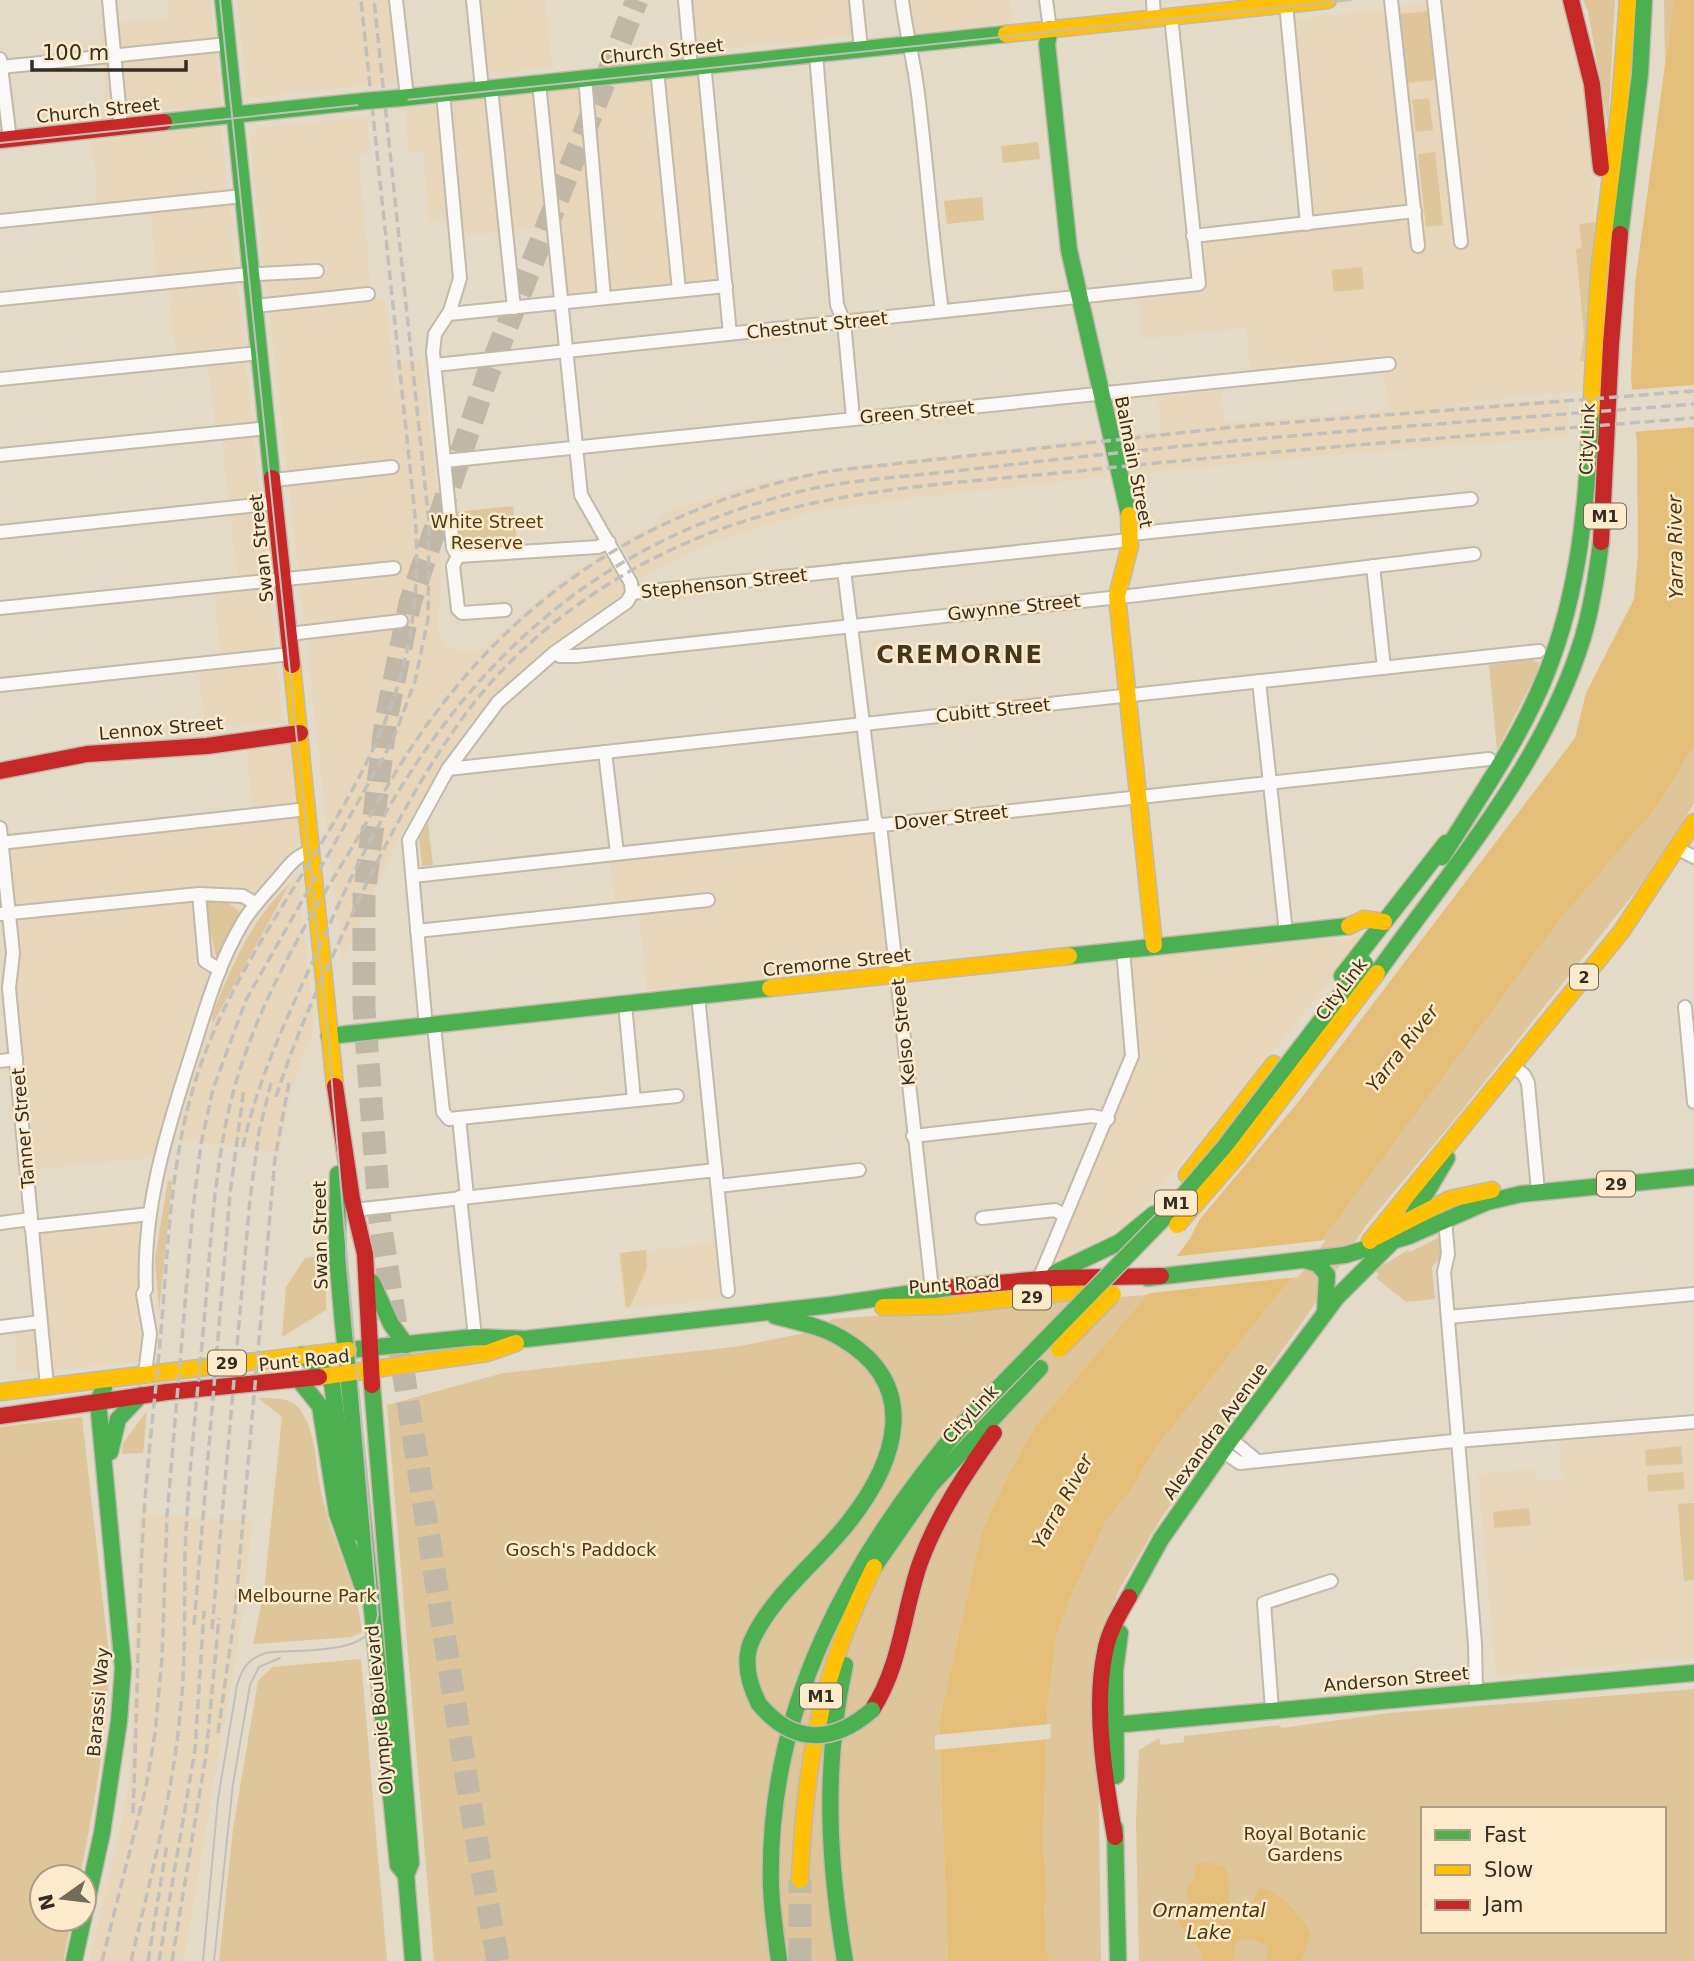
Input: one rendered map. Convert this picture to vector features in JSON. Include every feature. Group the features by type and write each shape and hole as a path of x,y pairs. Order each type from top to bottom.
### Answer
{"main road":[{"name":"Swan Street","path":"223,0 335,1093 354,1210 366,1261 372,1372"},
{"name":"Church Street","path":"5,140 1163,17 1255,4 1328,0"},
{"path":"1571,0 1597,114 1604,220"},
{"name":"M1","path":"779,1961 771,1903 771,1842 780,1769 794,1714 838,1602 858,1563 911,1483 975,1434 1222,1150 1371,968 1480,796 1530,710 1556,647 1573,586 1587,495 1593,359 1604,220 1625,68 1628,0"},
{"name":"CityLink","path":"800,1880 807,1773 822,1692 851,1612 898,1528 975,1434 1203,1196 1529,755 1566,685 1595,593 1606,514 1611,322 1641,69 1644,0"},
{"name":"Balmain Street","path":"1049,29 1047,44 1067,228 1130,537 1117,596 1154,945"},
{"name":"Lennox Street","path":"0,769 25,762 144,747 176,748 300,733"},
{"path":"1039,1279 1111,1247 1146,1222 1202,1157 1480,796"},
{"name":"Alexandra Avenue","path":"1337,1297 1366,1246 1438,1152 1594,965 1678,849 1694,822"},
{"name":"Cremorne Street","path":"329,1037 897,976 1154,945 1349,926 1364,919 1384,922"},
{"name":"Swan Street","path":"335,1093 340,1220 337,1256 350,1375"},
{"name":"Alexandra Avenue","path":"1118,1961 1115,1838 1105,1785 1115,1660 1131,1592 1161,1539 1226,1445 1325,1312 1392,1242 1413,1215 1483,1101"},
{"name":"Punt Road","path":"831,1305 945,1306 1059,1294 1151,1277 1299,1260 1321,1261 1366,1246 1413,1215 1473,1192 1538,1191 1694,1177"},
{"name":"Punt Road","path":"1366,1246 1392,1242 1487,1202 1538,1191"},
{"path":"366,1261 386,1314 406,1345"},
{"path":"1321,1261 1328,1279 1325,1312"},
{"name":"Punt Road","path":"0,1392 346,1350 475,1337 525,1339 762,1313 932,1289 1039,1279 1151,1277"},
{"path":"762,1313 828,1333 865,1354 880,1369 890,1387 896,1421 890,1451 864,1501 753,1637 747,1672 759,1704 780,1726 811,1736 847,1730 872,1710 886,1690 921,1559 958,1485 975,1434"},
{"name":"Punt Road","path":"0,1416 141,1395 372,1372 487,1353 525,1339"},
{"path":"302,1355 330,1378 334,1389 345,1484 369,1563 391,1622"},
{"name":"Olympic Boulevard","path":"372,1372 411,1863 405,1875"},
{"name":"Olympic Boulevard","path":"350,1375 398,1865 405,1875 413,1961"},
{"path":"98,1401 104,1388 114,1377"},
{"path":"299,1381 320,1406 332,1492 350,1554 372,1612"},
{"path":"106,1470 118,1419 141,1395"},
{"name":"Barassi Way","path":"74,1961 102,1833 123,1668 98,1401"},
{"path":"845,1961 828,1850 827,1791 831,1738 848,1654 867,1597 898,1528"},
{"path":"350,1554 369,1563 379,1562 386,1554"},
{"name":"Anderson Street","path":"1109,1725 1694,1673"}],"street":[{"path":"109,0 121,127"},
{"path":"396,0 404,97"},
{"path":"473,0 514,308"},
{"path":"685,0 696,66 705,73 730,334"},
{"path":"856,0 861,49"},
{"path":"902,0 907,44 913,55 942,311"},
{"path":"1046,0 1049,29"},
{"path":"1153,0 1163,17 1193,236 1415,211"},
{"path":"1391,0 1418,246"},
{"path":"1434,0 1461,242"},
{"path":"1286,4 1307,224"},
{"path":"5,140 1,63 114,56 228,44"},
{"path":"816,54 837,305 844,322 853,418"},
{"path":"657,71 678,290"},
{"path":"585,78 604,298"},
{"path":"539,83 581,495 632,583 632,593"},
{"path":"443,93 460,278 449,314 435,334 435,365 453,548 457,556 453,566 458,609 461,613 505,610"},
{"path":"0,221 243,196"},
{"name":"Chestnut Street","path":"435,365 1199,284 1193,236"},
{"path":"0,299 317,271"},
{"path":"449,314 726,286"},
{"path":"255,306 368,294"},
{"path":"0,379 260,353"},
{"name":"Green Street","path":"445,461 1389,364"},
{"path":"0,455 268,428"},
{"path":"274,480 392,467"},
{"name":"Stephenson Street","path":"458,1118 444,1117 417,931 409,840 448,769 498,702 554,653 627,602 632,593 1471,499"},
{"path":"0,532 276,503"},
{"path":"457,556 598,547 609,542"},
{"name":"Gwynne Street","path":"554,653 560,656 577,656 1474,554"},
{"path":"1373,566 1384,668"},
{"path":"0,608 394,568"},
{"name":"Kelso Street","path":"844,570 875,819 880,825 932,1289"},
{"path":"289,634 401,621"},
{"name":"Cubitt Street","path":"448,769 1539,651"},
{"path":"0,685 291,654"},
{"path":"1259,681 1286,933"},
{"path":"605,752 617,853"},
{"name":"Dover Street","path":"412,876 1489,759"},
{"path":"1,843 307,809"},
{"name":"Tanner Street","path":"0,828 4,914 13,953 9,988 47,1386"},
{"path":"1678,849 1694,857"},
{"path":"145,1373 150,1334 143,1294 146,1289 145,1258 150,1214 179,1091 220,970 243,922 300,855 312,851"},
{"path":"4,914 199,894 243,896 256,904"},
{"path":"199,894 205,961 220,970"},
{"path":"417,931 708,900"},
{"path":"1039,1279 1108,1119 1132,1047 1122,949"},
{"path":"698,996 728,1291"},
{"path":"625,1004 634,1100"},
{"path":"1685,1007 1694,1102"},
{"path":"0,1061 16,1059"},
{"path":"1512,1065 1524,1075 1528,1083 1538,1191"},
{"path":"475,1337 458,1118 677,1096"},
{"path":"913,1136 1092,1116 1108,1119"},
{"path":"354,1210 716,1170"},
{"path":"718,1186 859,1170"},
{"path":"982,1217 1055,1210 1065,1216"},
{"path":"0,1223 150,1214"},
{"path":"1445,1220 1447,1259 1444,1272 1480,1691"},
{"path":"1448,1317 1694,1294"},
{"path":"0,1327 40,1322"},
{"path":"1226,1445 1240,1463 1458,1441 1694,1422"},
{"path":"1272,1710 1264,1603 1331,1581"}],"shaded area":[{"path":"168,0 210,0 221,106 106,112 100,24 170,17"},
{"path":"237,0 388,0 398,82 247,98"},
{"path":"474,0 545,0 552,67 482,74"},
{"path":"692,0 852,0 857,35 696,52"},
{"path":"905,0 1009,0 1012,22 909,34"},
{"path":"1440,0 1566,0 1596,161 1585,390 1410,408 1568,398 1569,437 1328,455 1134,474 1126,435 1162,430 1158,397 1221,391 1225,423 1389,410 1384,371 1252,385 1246,328 1142,339 1138,299 1207,292 1201,233 1316,221 1295,19 1386,10"},
{"path":"700,72 721,286 559,300 552,226 463,236 453,221 430,223 423,150 408,152 405,108"},
{"path":"366,117 370,153 358,154 372,298 385,299 401,429 395,362 422,359 440,525 441,573 437,633 448,647 477,653 565,577 604,553 624,587 621,601 568,634 524,667 470,723 401,835 342,961 250,139 258,128"},
{"path":"221,126 283,723 205,729 199,673 222,669 214,594 239,591 220,425 215,425 208,363 177,366 168,289 159,290 149,200 98,204 92,141"},
{"path":"1097,439 1105,477 909,498 806,513 715,542 640,578 620,543 657,523 659,517 679,508 762,482 853,466"},
{"path":"291,742 301,839 249,905 207,985 179,1063 154,1157 21,1171 5,975 0,834 253,808 246,748"},
{"path":"876,833 890,965 647,990 639,913 616,915 610,861"},
{"path":"297,871 314,1027 291,1090 279,1153 177,1139 201,1049 224,999"},
{"path":"1365,936 1251,1079 1129,1224 1059,1260 1056,1256 1139,1055 1131,958"},
{"path":"146,1210 141,1361 18,1374 14,1320 35,1317 25,1225"},
{"path":"716,1243 722,1299 624,1309 618,1253"},
{"path":"1694,1430 1694,1658 1496,1676 1478,1474 1534,1469 1536,1481 1562,1479 1559,1442"},
{"path":"139,1514 252,1521 244,1604 184,1961 89,1961 96,1933 98,1933 120,1831 130,1769"}],"green space":[{"path":"1583,0 1615,0 1608,125 1588,11"},
{"path":"1664,0 1674,0 1665,62"},
{"path":"1428,11 1435,80 1407,83 1400,14"},
{"path":"1429,98 1433,130 1416,132 1412,100"},
{"path":"1038,142 1040,159 1003,163 1001,146"},
{"path":"1435,152 1443,225 1426,227 1418,154"},
{"path":"982,197 984,220 947,224 944,201"},
{"path":"1595,222 1586,361 1580,361 1584,336 1576,249 1582,248 1579,224"},
{"path":"1362,267 1364,289 1334,292 1331,270"},
{"name":"White Street Reserve","path":"513,506 518,551 460,557 455,512"},
{"path":"1532,659 1539,663 1537,673 1497,750 1489,665"},
{"path":"1694,743 1694,803 1658,863 1451,1124 1366,1225 1306,1317 1161,1518 1119,1590 1101,1636 1098,1734 1101,1961 1051,1961 1047,1953 1044,1905 1047,1901 1047,1889 1043,1836 1048,1700 1057,1635 1070,1598 1106,1521 1131,1490 1155,1449 1332,1227 1560,920 1656,808"},
{"path":"428,823 433,865 422,866 419,837"},
{"path":"290,883 213,1023 212,1015 244,944 263,913"},
{"path":"210,898 227,902 240,912 217,960 204,903"},
{"path":"168,1180 172,1182 159,1312 155,1258"},
{"path":"1442,1236 1443,1254 1432,1267 1435,1299 1406,1302 1376,1278 1379,1275 1375,1270 1408,1250 1410,1252"},
{"path":"646,1250 647,1268 630,1307 626,1307 620,1253"},
{"path":"326,1255 326,1310 282,1337 286,1287 305,1258"},
{"name":"Gosch's Paddock","path":"1147,1295 1036,1425 981,1534 939,1722 948,1961 434,1961 387,1405 503,1373 741,1346 814,1331 832,1319"},
{"name":"Melbourne Park","path":"258,1398 280,1399 295,1404 308,1425 314,1443 328,1519 359,1613 362,1632 352,1637 253,1644 264,1591 282,1417"},
{"path":"147,1411 143,1453 122,1454 123,1443"},
{"path":"82,1417 109,1655 100,1766 83,1863 28,1863 28,1933 69,1933 63,1961 0,1961 0,1427"},
{"path":"1681,1446 1683,1464 1646,1466 1645,1450"},
{"path":"1683,1472 1685,1489 1648,1492 1647,1475"},
{"path":"1694,1503 1694,1580 1684,1581 1678,1504"},
{"path":"1529,1508 1531,1525 1494,1528 1493,1512"},
{"path":"361,1659 387,1961 219,1961 233,1829 258,1681 272,1667"},
{"name":"Royal Botanic Gardens","path":"1694,1689 1694,1961 1139,1961 1136,1821 1139,1750 1159,1738 1161,1745 1184,1742 1184,1736 1280,1725 1281,1728 1390,1713"}],"water":[{"name":"Yarra River","path":"1674,0 1694,0 1694,745 1656,808 1560,920 1332,1227 1155,1449 1131,1490 1106,1521 1070,1598 1057,1635 1048,1700 1043,1836 1047,1889 1047,1901 1044,1905 1047,1953 1051,1961 948,1961 939,1722 981,1534 1007,1478 1036,1425 1147,1295 1189,1240 1200,1219 1299,1101 1575,738 1586,693 1634,599 1638,553 1637,444 1631,378 1635,283"},
{"name":"Ornamental Lake","path":"1206,1862 1224,1866 1232,1912 1247,1914 1259,1888 1274,1893 1289,1905 1311,1933 1301,1961 1267,1961 1268,1946 1250,1938 1236,1942 1233,1961 1202,1961 1201,1951 1182,1928 1179,1917 1189,1903 1186,1887 1195,1878 1196,1865"}],"pier":[{"path":"1694,385 1694,427 1633,432 1629,390"},
{"path":"1387,980 1274,1128 1191,1229 1296,1099"},
{"path":"1326,1240 1298,1277 1142,1294 1171,1257"},
{"path":"1051,1724 1050,1739 935,1750 935,1735"}],"tunnel":[{"path":"498,1961 474,1827 380,1222 364,1008 364,896 386,720 410,603 488,374 637,0"},
{"path":"800,1880 800,1961"}],"tram line":[{"path":"203,1961 218,1799 241,1674 251,1661 266,1653 349,1645 373,1629 378,1615 328,1038 220,0"},
{"path":"0,143 1351,0"},
{"path":"214,1961 233,1784 250,1685 259,1667 280,1658"}],"railway":[{"path":"133,1813 146,1491 171,1209 185,1118 211,1038 234,988 346,801 371,753 400,680 414,610 417,563 415,515 361,0"},
{"path":"102,1961 146,1787 155,1733 162,1658 167,1516 193,1209 201,1144 213,1089 246,1000 393,740 415,681 428,619 429,523 374,0"},
{"path":"131,1961 160,1839 180,1715 188,1496 212,1220 222,1143 236,1082 261,1013 312,914 423,730 474,666 516,624 561,587 608,554 659,527 713,504 769,485 829,471 1244,426 1694,391"},
{"path":"243,1147 268,1063 291,1008 367,847 410,773 459,706 513,646 575,594 645,550 723,515 810,489 853,482 1247,440 1694,404"},
{"path":"276,1097 312,1003 378,861 418,787 464,716 491,683 554,623 626,573 665,553 705,535 787,509 915,487 1164,462 1694,418"},
{"path":"212,1629 250,1199 259,1132 271,1083"},
{"path":"218,1733 235,1612 275,1158 289,1083"},
{"path":"194,1625 230,1194 244,1088"},
{"path":"159,1961 195,1750 204,1611"},
{"path":"172,1961 206,1755 219,1618"},
{"path":"148,1961 167,1844"}],"traffic: fast":[{"path":"223,0 272,478"},
{"path":"1620,234 1640,74 1644,0"},
{"path":"1050,29 1047,44 1069,250 1129,515"},
{"path":"400,98 1006,34"},
{"path":"365,101 400,98"},
{"path":"164,122 365,101"},
{"path":"1442,857 1499,767 1525,720 1558,641 1580,544 1591,412"},
{"path":"1377,973 1494,813 1545,728 1583,637 1601,542"},
{"path":"1342,976 1446,843"},
{"path":"1069,956 1349,926"},
{"path":"964,1423 1163,1219 1222,1150 1365,963"},
{"path":"329,1036 770,988"},
{"path":"1413,1215 1447,1158"},
{"path":"338,1174 337,1256 343,1324 398,1865 406,1875"},
{"path":"1147,1278 1345,1255 1409,1236 1487,1202 1521,1194 1694,1177"},
{"path":"1055,1273 1120,1242 1154,1214"},
{"path":"1129,1597 1161,1539 1231,1439 1337,1297 1392,1242"},
{"path":"1305,1260 1318,1264 1327,1275 1325,1313"},
{"path":"372,1282 391,1324 406,1345"},
{"path":"349,1350 475,1337 525,1339 831,1305 954,1287"},
{"path":"759,1704 752,1688 747,1663 753,1638 772,1607 836,1537 865,1499 889,1450 893,1425 892,1401 883,1378 867,1357 833,1334 775,1316"},
{"path":"302,1355 324,1372 332,1383 345,1484 359,1533"},
{"path":"874,1567 931,1485 1040,1368"},
{"path":"299,1380 320,1406 337,1513 366,1596"},
{"path":"372,1385 411,1863 406,1875 413,1961"},
{"path":"74,1961 102,1833 119,1721 123,1668 98,1401 104,1388"},
{"path":"110,1452 118,1419 141,1395"},
{"path":"779,1961 771,1887 773,1821 783,1757 800,1696 823,1637 885,1526 964,1423"},
{"path":"1116,1776 1115,1671 1120,1633"},
{"path":"845,1665 833,1739 830,1813 835,1887 845,1961"},
{"path":"1102,1726 1694,1673"},
{"path":"759,1704 786,1727 799,1733 814,1735 843,1729 872,1710"},
{"path":"1115,1828 1118,1961"}],"traffic: slow":[{"path":"1006,34 1328,0"},
{"path":"1591,412 1599,273 1620,103 1628,0"},
{"path":"1129,515 1130,546 1117,596 1154,945"},
{"path":"292,665 335,1086"},
{"path":"1370,1241 1621,932 1694,822"},
{"path":"1349,926 1364,919 1384,922"},
{"path":"770,988 1069,956"},
{"path":"1177,1225 1238,1155 1377,973"},
{"path":"1187,1175 1274,1064"},
{"path":"1376,1237 1450,1199 1492,1190"},
{"path":"883,1307 945,1306 1086,1290"},
{"path":"1059,1349 1113,1294"},
{"path":"319,1377 487,1353 516,1343"},
{"path":"0,1392 349,1350"},
{"path":"800,1880 806,1797 819,1719 841,1643 874,1567"}],"traffic: jam":[{"path":"1571,0 1592,84 1601,168"},
{"path":"0,140 164,122"},
{"path":"1601,542 1611,344 1620,234"},
{"path":"272,478 292,665"},
{"path":"0,771 87,754 207,746 300,733"},
{"path":"335,1086 352,1199 365,1254 372,1385"},
{"path":"954,1287 1053,1278 1161,1276"},
{"path":"0,1416 167,1392 319,1377"},
{"path":"872,1710 889,1675 914,1582 927,1546 952,1496 994,1433"},
{"path":"1115,1837 1104,1769 1100,1697 1106,1645 1129,1597"}],"district":[{"name":"CREMORNE","path":"960,655"}]}
